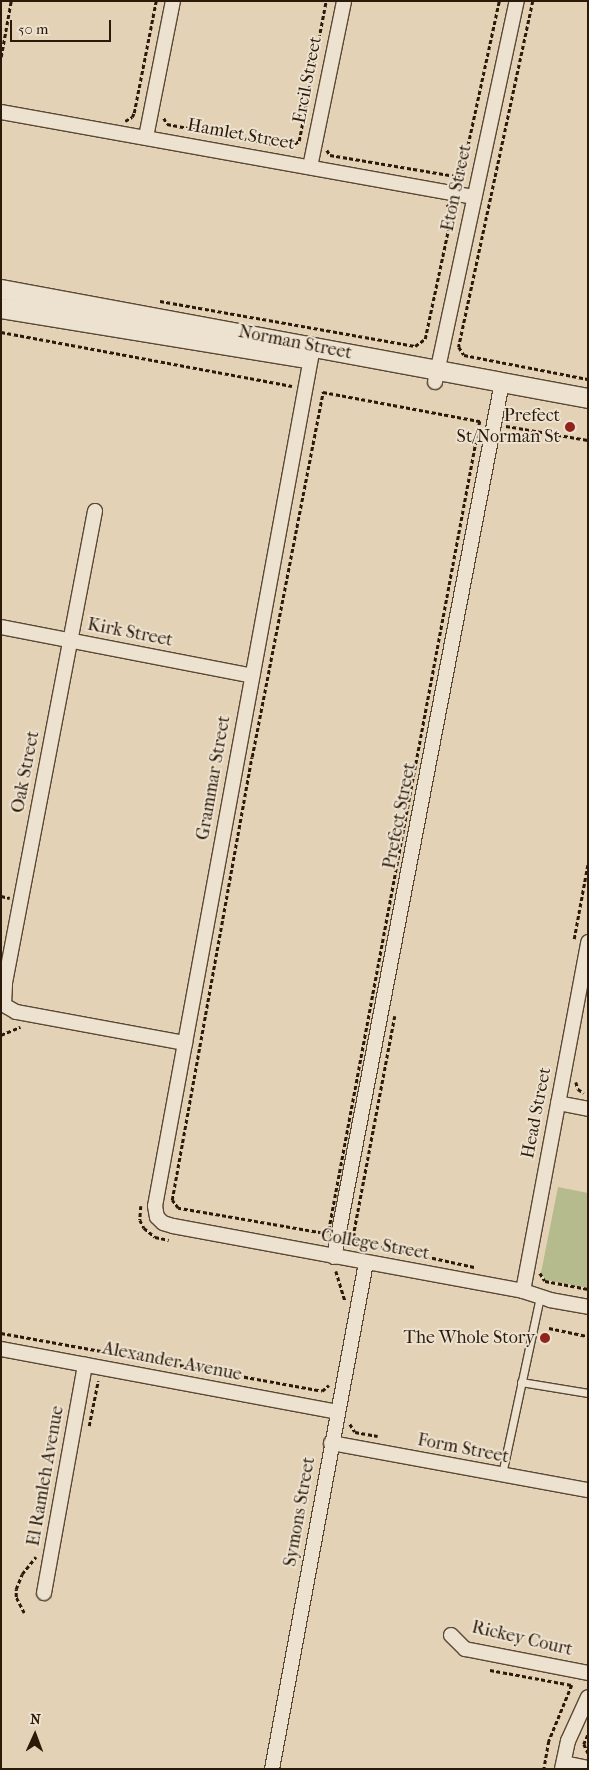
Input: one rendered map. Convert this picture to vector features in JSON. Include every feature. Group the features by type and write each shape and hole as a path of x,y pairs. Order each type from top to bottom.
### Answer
{"main road":[{"name":"Norman Street","path":"1,289 312,353 501,388 588,398"},
{"name":"Norman Street","path":"1,308 312,353"},
{"name":"Norman Street","path":"501,388 588,411"}],"street":[{"path":"146,137 172,1"},
{"name":"Ercil Street","path":"310,167 344,1"},
{"name":"Eton Street","path":"437,376 517,1"},
{"name":"Hamlet Street","path":"1,112 474,197"},
{"name":"Grammar Street","path":"157,1217 155,1206 312,353"},
{"name":"Prefect Street","path":"334,1257 501,388"},
{"name":"Oak Street","path":"95,511 2,1006 24,1014 185,1043"},
{"name":"Kirk Street","path":"1,627 252,676"},
{"name":"Head Street","path":"523,1291 588,942"},
{"path":"558,1103 588,1109"},
{"name":"College Street","path":"157,1217 163,1223 173,1226 523,1291 588,1307"},
{"name":"Symons Street","path":"272,1769 331,1443 366,1263"},
{"name":"Alexander Avenue","path":"1,1349 337,1412"},
{"name":"El Ramleh Avenue","path":"44,1593 85,1365"},
{"name":"Form Street","path":"331,1443 588,1490"},
{"name":"Rickey Court","path":"451,1635 465,1649 588,1673"},
{"path":"588,1697 568,1741 563,1766 588,1768"}],"lane":[{"path":"502,1475 540,1296"},
{"path":"521,1382 588,1393"}],"path":[{"path":"1,57 11,1"},
{"path":"121,123 132,117 134,112 156,1"},
{"path":"162,112 167,124 289,147 299,141 326,1"},
{"path":"330,155 461,177 499,1"},
{"path":"533,1 459,347 464,355 588,379"},
{"path":"155,300 415,346 425,339 452,212 446,205"},
{"path":"1,332 295,386"},
{"path":"266,683 323,392 480,421"},
{"path":"506,426 588,440"},
{"path":"574,938 588,863"},
{"path":"1,1035 18,1027 25,1028"},
{"path":"199,1048 172,1200 178,1208 322,1233"},
{"path":"356,1241 483,1269"},
{"path":"336,1271 345,1300 343,1310"},
{"path":"545,1281 588,1289"},
{"path":"549,1328 588,1336"},
{"path":"1,1333 322,1391 329,1386 330,1376"},
{"path":"89,1426 98,1381"},
{"path":"93,1382 108,1383"},
{"path":"350,1424 352,1415"},
{"path":"24,1613 16,1597 16,1589 22,1574 36,1557"},
{"path":"490,1670 572,1686 549,1741 544,1769"},
{"path":"588,1735 584,1744 588,1753"}],"green space":[{"path":"558,1187 588,1193 588,1288 546,1280 541,1273"}],"place":[{"name":"Prefect St/Norman St","path":"570,427"},
{"name":"The Whole Story","path":"545,1338"}]}
